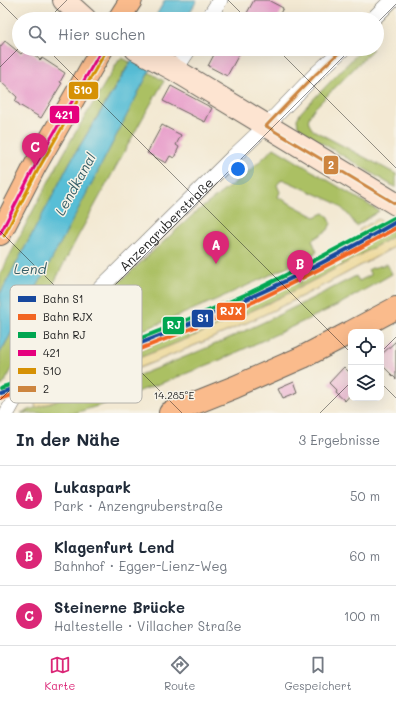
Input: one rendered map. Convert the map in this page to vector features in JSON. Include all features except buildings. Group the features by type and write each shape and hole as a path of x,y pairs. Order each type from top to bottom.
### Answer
{"main road":[{"path":"123,12 131,0"},
{"path":"0,234 35,166 98,56"},
{"path":"357,329 396,308"},
{"path":"170,413 290,363 348,334"}],"street":[{"path":"64,0 77,12"},
{"path":"212,12 220,0"},
{"path":"380,12 392,0"},
{"path":"149,56 396,204"},
{"path":"172,69 183,56"},
{"name":"Anzengruberstraße","path":"104,285 335,56"},
{"name":"Anzengruberstraße","path":"7,413 13,403"}],"green space":[{"path":"355,56 366,56 313,110 309,118 309,124 313,130 396,174 396,188 304,132 298,126 297,119 301,112"},
{"path":"122,58 130,62 70,162 0,294 0,274 71,140 119,60"},
{"path":"149,72 164,81 53,285 38,285"},
{"path":"274,148 379,211 356,226 341,207 334,202 282,179 277,185 280,192 278,197 315,217 324,213 329,217 331,223 328,230 312,240 317,252 213,301 142,331 142,285 116,285 195,213 247,173"},
{"path":"391,228 396,232 396,235 284,296 193,337 142,357 142,349 284,287"},
{"path":"387,264 392,274 340,304 279,333 220,360 142,390 142,374 223,341 356,276 359,281 371,275 368,270"},
{"path":"10,336 10,373 3,385 0,386 0,353"},
{"path":"49,403 107,403 75,413 21,413"}],"sand":[{"path":"378,219 391,228 279,289 193,329 142,350 142,339 188,321 295,272 362,237 359,230"},
{"path":"396,235 396,246 315,290 260,317 142,367 142,357 245,314 340,266"},
{"path":"35,403 50,403 36,408"}],"water":[{"path":"165,0 197,0 190,12 158,12"},
{"name":"Lend","path":"134,56 157,56 38,285 10,285 10,335 0,353 0,294 70,162"}],"rail line":[{"name":"RJ","path":"142,338 188,320 249,293 394,218"},
{"name":"S1","path":"142,343 270,289 343,252 396,222"},
{"name":"RJX","path":"142,348 191,329 253,302 343,257 396,228"},
{"name":"RJ","path":"0,388 10,385"},
{"name":"S1","path":"0,393 10,390"},
{"name":"RJX","path":"2,398 10,395"}],"transit line":[{"name":"421","path":"0,234 35,166 98,56"},
{"name":"510","path":"4,236 39,168 103,56"},
{"name":"2","path":"266,126 335,56"},
{"name":"2","path":"266,126 396,204"}],"place":[{"name":"Steinerne Brücke","path":"35,166"},
{"name":"Lukaspark","path":"216,264"},
{"name":"Klagenfurt Lend","path":"300,283"}],"water label":[{"name":"Lendkanal","path":"75,184"}]}
